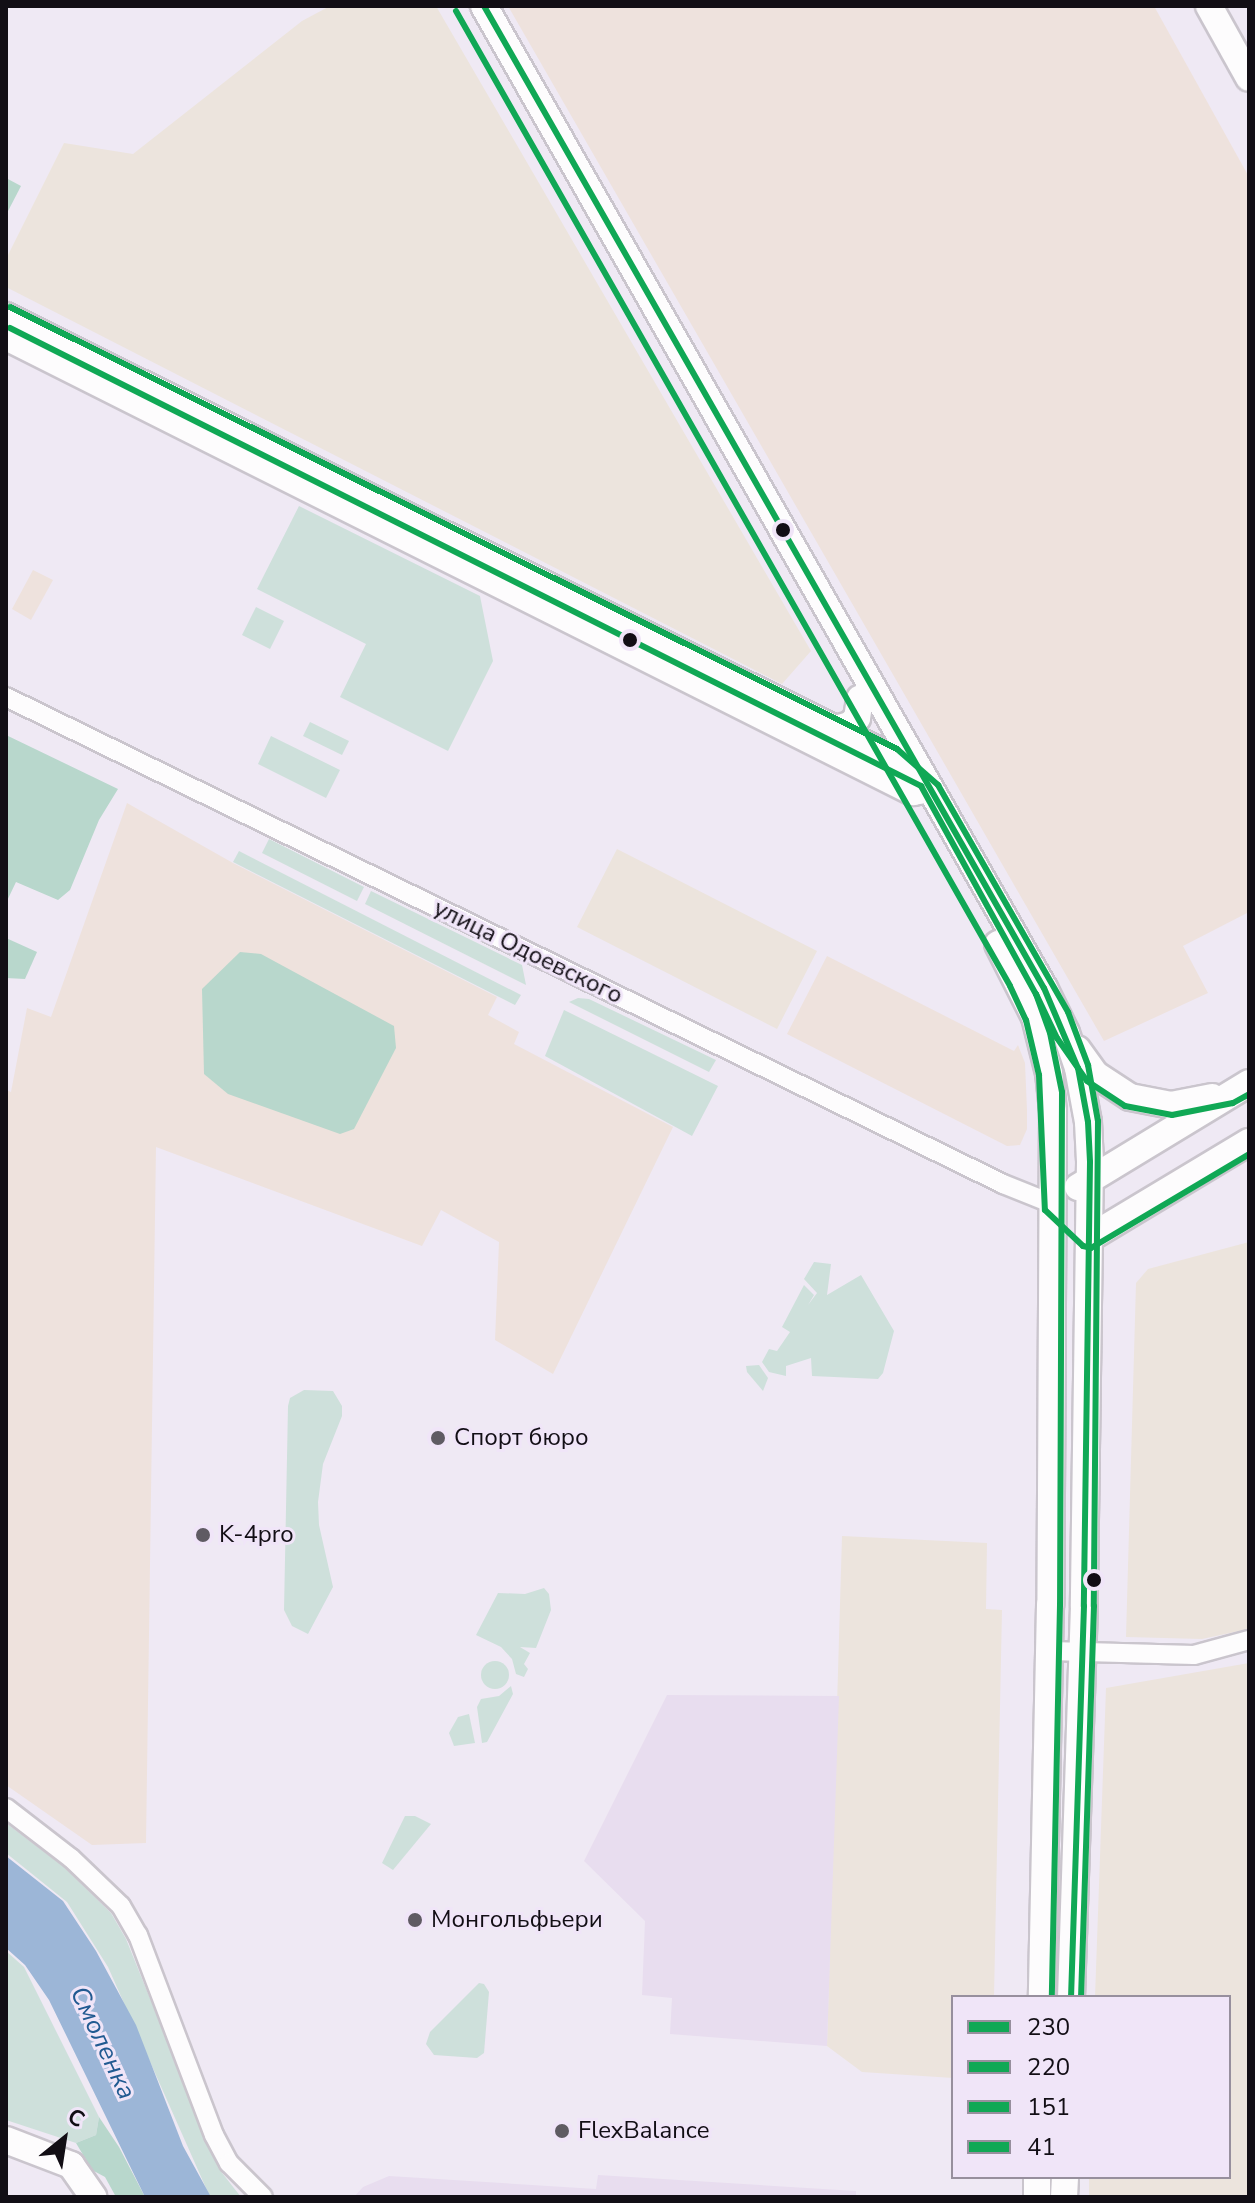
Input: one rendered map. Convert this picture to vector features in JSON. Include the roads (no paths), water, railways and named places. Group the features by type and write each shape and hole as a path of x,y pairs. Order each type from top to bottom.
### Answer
{"main road":[{"path":"465,6 893,758 921,791 1037,975 1066,1033 1095,1074 1130,1097 1171,1105 1242,1086"},
{"path":"484,6 921,791 1035,1017 1052,1093 1053,1204 1050,1651 1042,1995"},
{"path":"1209,6 1249,78"},
{"path":"6,316 893,758"},
{"path":"6,337 921,791"},
{"path":"835,729 850,725 857,718 860,698"},
{"path":"1066,1033 1086,1104 1089,1180 1082,1653 1071,1995"},
{"path":"1053,1204 1242,1086"},
{"path":"1089,1238 1249,1142"},
{"name":"улица Одоевского","path":"1053,1204 1089,1238"},
{"path":"6,2140 71,2165 93,2197"}],"street":[{"name":"улица Одоевского","path":"6,697 1003,1184 1053,1204"},
{"path":"1050,1651 1194,1655 1249,1640"},
{"path":"6,1808 71,1858 121,1906 138,1935 214,2135 229,2163 263,2197"}],"water":[{"name":"Смоленка","path":"6,1856 63,1901 96,1951 136,2025 183,2146 211,2197 145,2197 49,2000 25,1965 6,1948"}],"place":[{"name":"Спорт бюро","path":"438,1438"},
{"name":"K-4pro","path":"203,1535"},
{"name":"Монгольфьери","path":"415,1920"},
{"name":"FlexBalance","path":"562,2131"}]}
